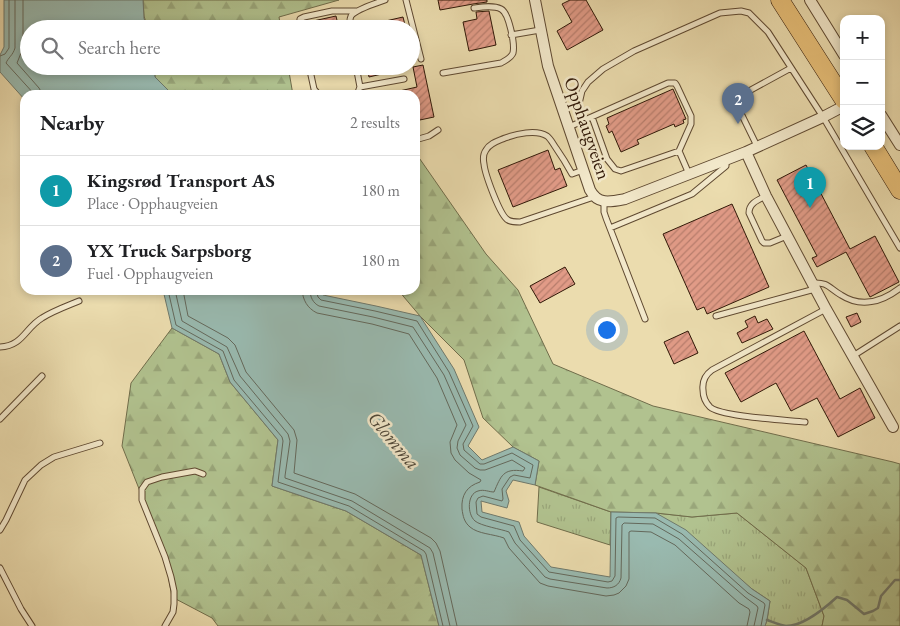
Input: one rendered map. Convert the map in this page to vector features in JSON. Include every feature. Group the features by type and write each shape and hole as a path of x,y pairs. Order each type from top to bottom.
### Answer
{"highway":[{"path":"780,0 840,94"},
{"path":"875,150 900,190"}],"street":[{"name":"Opphaugveien","path":"535,0 548,66 594,197 599,201 613,202 624,199 689,174 746,152 840,108"},
{"path":"810,0 840,49"},
{"path":"885,121 900,145"},
{"path":"746,152 766,196 826,309 896,428"}],"lane":[{"path":"300,20 304,17 332,11 356,11 385,0"},
{"path":"406,0 411,20"},
{"path":"443,73 501,63 509,58 512,53 513,45 508,17 505,12 500,8 494,7 474,8"},
{"path":"350,20 350,17 356,11"},
{"path":"583,121 579,104 582,91 588,82 603,69 634,51 720,13 741,11 749,13 768,32 823,117 900,248"},
{"path":"511,35 540,30"},
{"path":"420,55 421,59"},
{"path":"757,146 735,102 738,97 791,68"},
{"path":"310,75 315,90"},
{"path":"358,75 359,90"},
{"path":"360,87 404,79"},
{"path":"569,127 668,83 675,83 678,86 691,116 691,124 679,151 621,171 615,169 608,158 592,117"},
{"path":"420,139 430,136 438,130"},
{"path":"584,170 572,174 564,158 551,140 544,134 516,134 490,144 486,149 483,163 500,210 508,220 520,222 594,197"},
{"path":"679,151 689,174"},
{"path":"610,228 692,194 726,166 726,159"},
{"path":"766,196 752,204 749,209 749,213 762,241 770,243 787,236"},
{"path":"604,201 604,212 645,319"},
{"path":"716,316 814,286 821,282 850,300 860,303 882,300 900,288"},
{"path":"0,347 10,346 23,337 41,318 79,301"},
{"path":"805,422 734,415 710,408 702,391 703,380 706,374 712,370 826,309"},
{"path":"853,356 900,326"},
{"path":"0,419 42,376"},
{"path":"0,530 25,480 41,465 54,457 100,444"},
{"path":"165,626 173,612 172,577 142,500 142,488 147,482 168,476 195,471 203,474"},
{"path":"0,568 32,626"}],"green space":[{"path":"143,0 339,0 279,17 280,20 145,20"},
{"path":"155,75 290,75 292,90 168,90"},
{"path":"420,159 486,254 518,290 553,364 653,406 900,464 900,626 822,626 824,616 806,568 737,513 692,517 656,513 611,512 535,485 539,461 513,447 483,418 464,360 420,316 402,295 420,295"},
{"path":"172,328 219,354 230,382 278,440 272,486 346,511 421,555 439,626 218,626 212,618 172,597 165,557 122,446 131,383"},
{"path":"539,487 611,512 610,545 537,522"},
{"path":"656,513 692,517 737,513 806,568 824,616 822,626 765,626 770,601"}],"water":[{"path":"4,0 143,0 145,20 20,20 20,75 155,75 168,90 20,90 20,94 0,72 0,55 4,47"},
{"name":"Glomma","path":"164,295 323,295 420,316 454,369 479,427 468,446 482,460 513,447 539,461 535,485 513,480 506,491 509,501 507,508 481,501 482,512 519,522 524,536 551,567 610,577 611,512 656,513 686,530 752,589 770,601 765,626 439,626 421,555 346,511 272,486 278,440 230,382 219,354 172,328"}],"building":[{"path":"438,0 487,0 487,2 440,10"},
{"path":"570,0 586,0 603,30 567,50 557,31 572,22 562,4"},
{"path":"489,11 496,45 469,51 463,22 477,19 476,12"},
{"path":"336,16 337,20 318,20"},
{"path":"403,17 404,20 390,20"},
{"path":"423,65 434,117 420,120 420,90 404,90 417,87 415,75 420,75 420,66"},
{"path":"673,89 686,119 683,120 684,123 675,127 674,124 637,140 639,144 621,152 612,131 609,133 606,126 609,124 607,118"},
{"path":"548,150 555,170 560,168 567,186 513,207 498,170"},
{"path":"806,165 850,249 875,236 899,282 870,297 846,252 817,267 812,258 817,256 777,180"},
{"path":"732,204 769,287 707,314 704,307 697,310 663,234"},
{"path":"565,267 575,284 540,303 530,286"},
{"path":"857,313 861,322 851,327 846,317"},
{"path":"755,316 758,323 767,319 773,329 742,343 737,333 748,327 745,321"},
{"path":"688,331 698,353 674,364 664,342"},
{"path":"804,331 840,399 860,388 875,418 838,437 817,398 791,411 776,383 741,402 725,373"}],"waterway":[{"path":"767,620 786,626 800,623 814,616 837,597 847,600 864,614 878,608 881,596 895,580 900,580"}],"place":[{"name":"YX Truck Sarpsborg","path":"738,124"},
{"name":"Kingsrød Transport AS","path":"810,208"}]}
